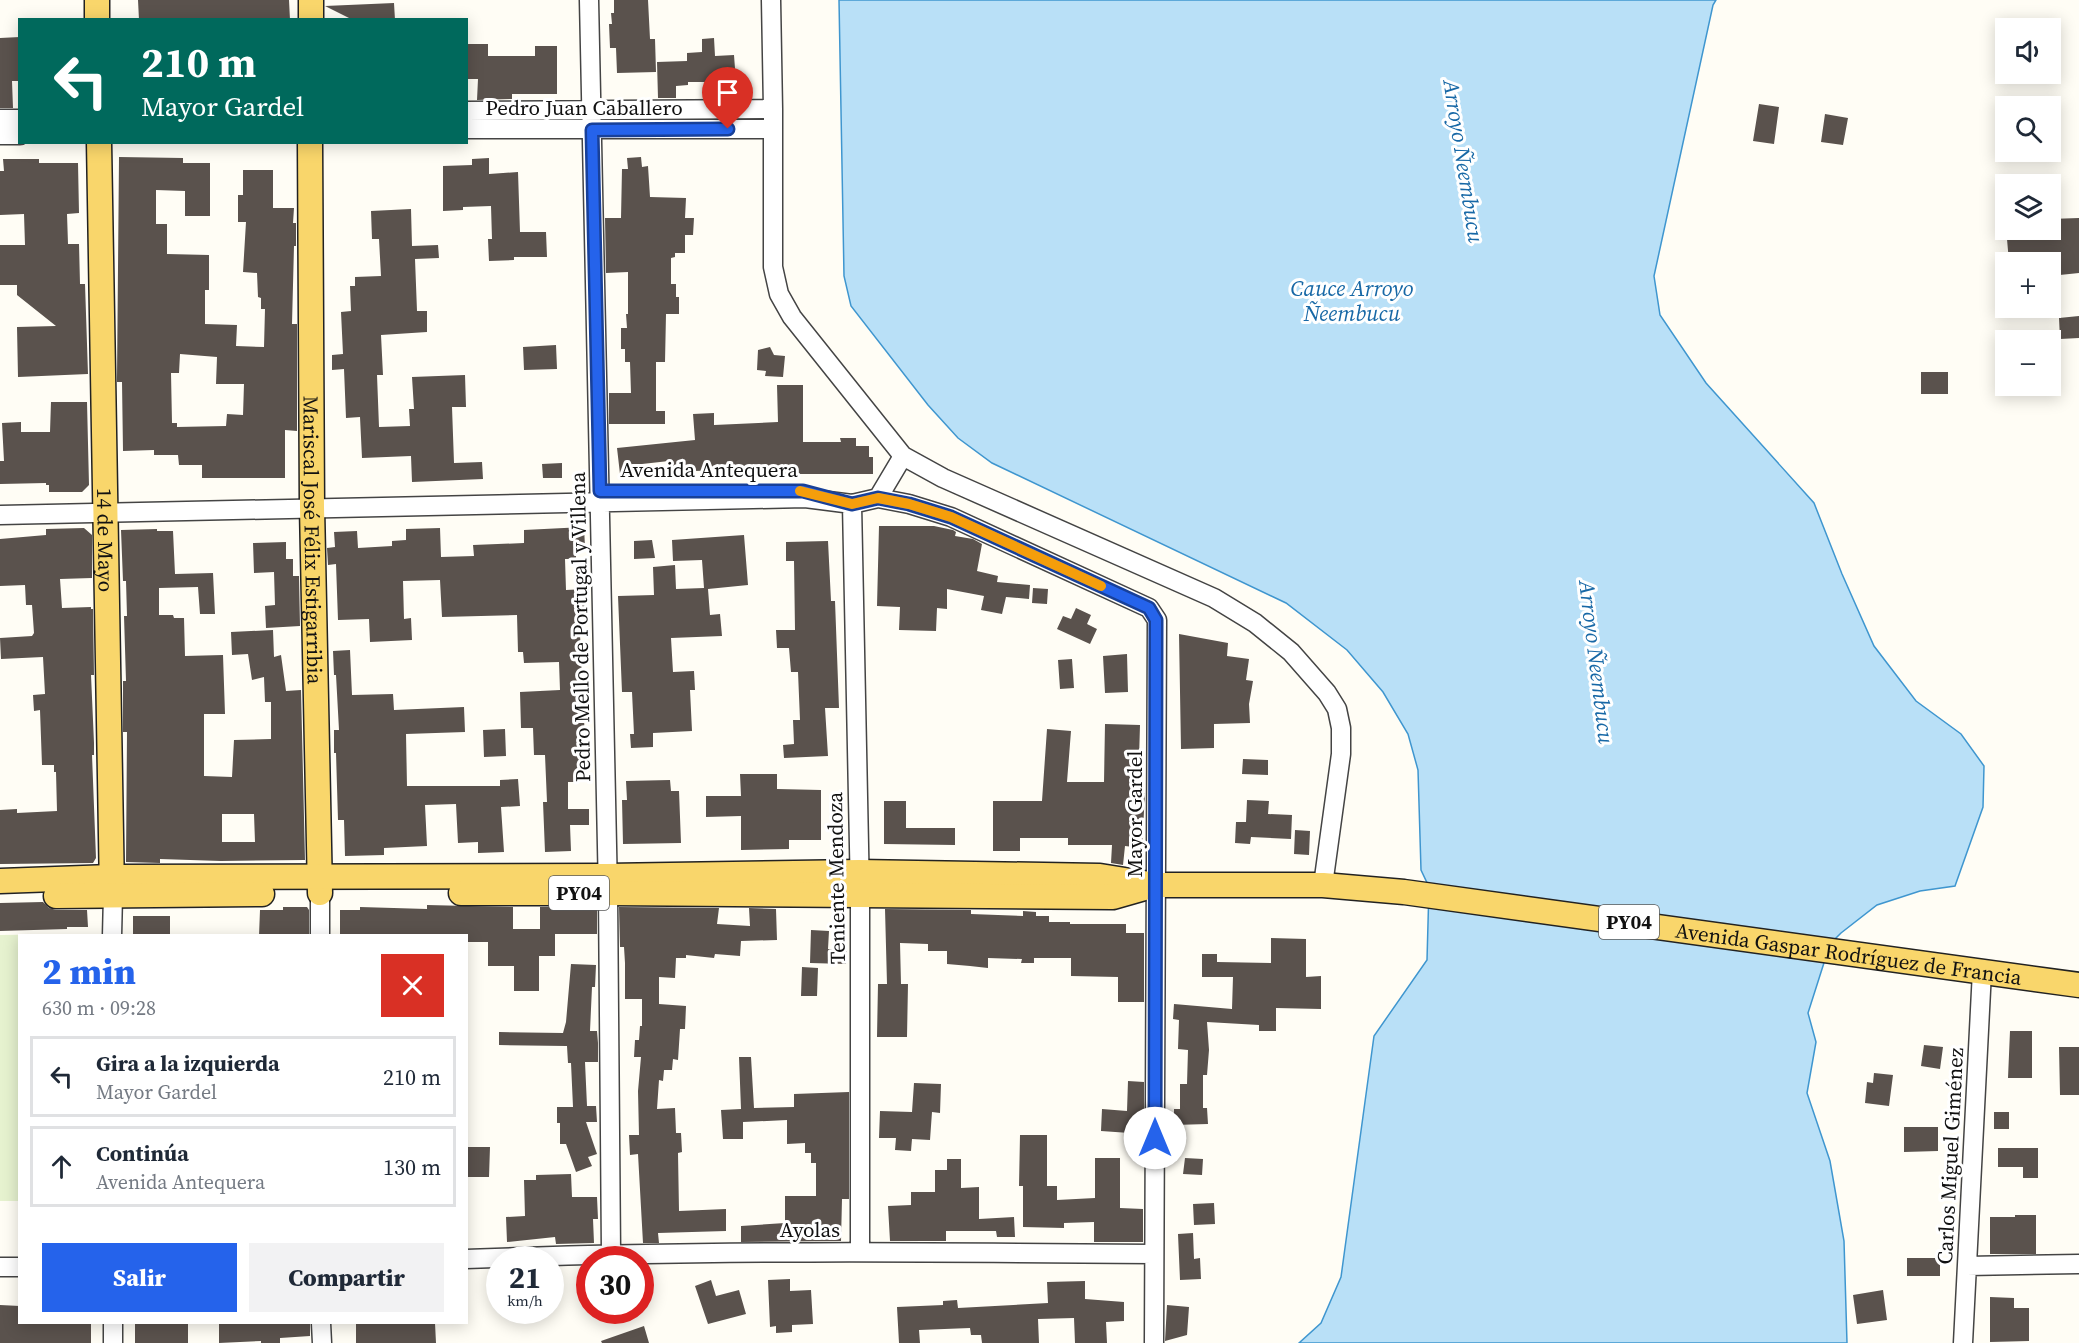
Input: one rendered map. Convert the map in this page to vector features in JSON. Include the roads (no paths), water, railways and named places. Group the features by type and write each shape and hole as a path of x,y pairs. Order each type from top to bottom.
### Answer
{"main road":[{"path":"97,0 97,18"},
{"path":"311,0 311,18"},
{"name":"14 de Mayo","path":"99,144 112,886"},
{"name":"Mariscal José Félix Estigarribia","path":"310,144 312,502 320,886"},
{"name":"PY04","path":"0,881 112,886 320,886 859,883 1100,876 1156,885 1323,885"},
{"name":"Avenida Gaspar Rodríguez de Francia","path":"1323,885 1404,892 2079,984"},
{"name":"PY04","path":"0,897 112,886"}],"street":[{"name":"Pedro Mello de Portugal y Villena","path":"590,0 608,884 611,1246"},
{"path":"771,0 773,267 779,294 792,317 903,456 943,478 1215,598 1255,623 1292,652 1332,701 1337,709 1341,728 1341,754 1323,885"},
{"name":"Pedro Juan Caballero","path":"468,111 773,109"},
{"path":"0,119 18,119"},
{"name":"Pedro Juan Caballero","path":"468,129 773,129"},
{"path":"0,135 18,135"},
{"path":"878,498 903,456"},
{"name":"Avenida Antequera","path":"0,515 107,507 600,497 805,498 852,504"},
{"name":"Mayor Gardel","path":"852,504 878,498 909,504 951,517 1149,608 1156,620 1154,1342"},
{"name":"Avenida Antequera","path":"0,503 107,507"},
{"name":"Teniente Mendoza","path":"852,504 859,883 860,1252"},
{"name":"14 de Mayo","path":"112,886 112,934"},
{"name":"Mariscal José Félix Estigarribia","path":"320,886 320,934"},
{"name":"Carlos Miguel Giménez","path":"1963,1343 1982,971"},
{"name":"Ayolas","path":"654,1253 1154,1254"},
{"name":"Ayolas","path":"468,1259 576,1254"},
{"path":"1967,1266 2079,1264"},
{"path":"0,1267 18,1267"},
{"path":"112,1324 113,1343"},
{"path":"321,1324 322,1343"}],"water":[{"name":"Cauce Arroyo Ñeembucu","path":"839,0 1716,0 1713,5 1654,276 1660,315 1706,383 1814,503 1874,646 1916,701 1961,734 1984,766 1983,807 1955,886 1920,891 1877,905 1841,933 1830,944 1808,1013 1816,1042 1807,1093 1830,1161 1844,1241 1847,1343 1299,1343 1321,1323 1341,1277 1374,1036 1427,960 1429,887 1421,870 1418,770 1408,734 1383,692 1347,650 1286,603 992,463 958,438 928,405 851,306 844,276"}],"water label":[{"name":"Arroyo Ñeembucu","path":"1464,161"},
{"name":"Arroyo Ñeembucu","path":"1597,662"}]}
